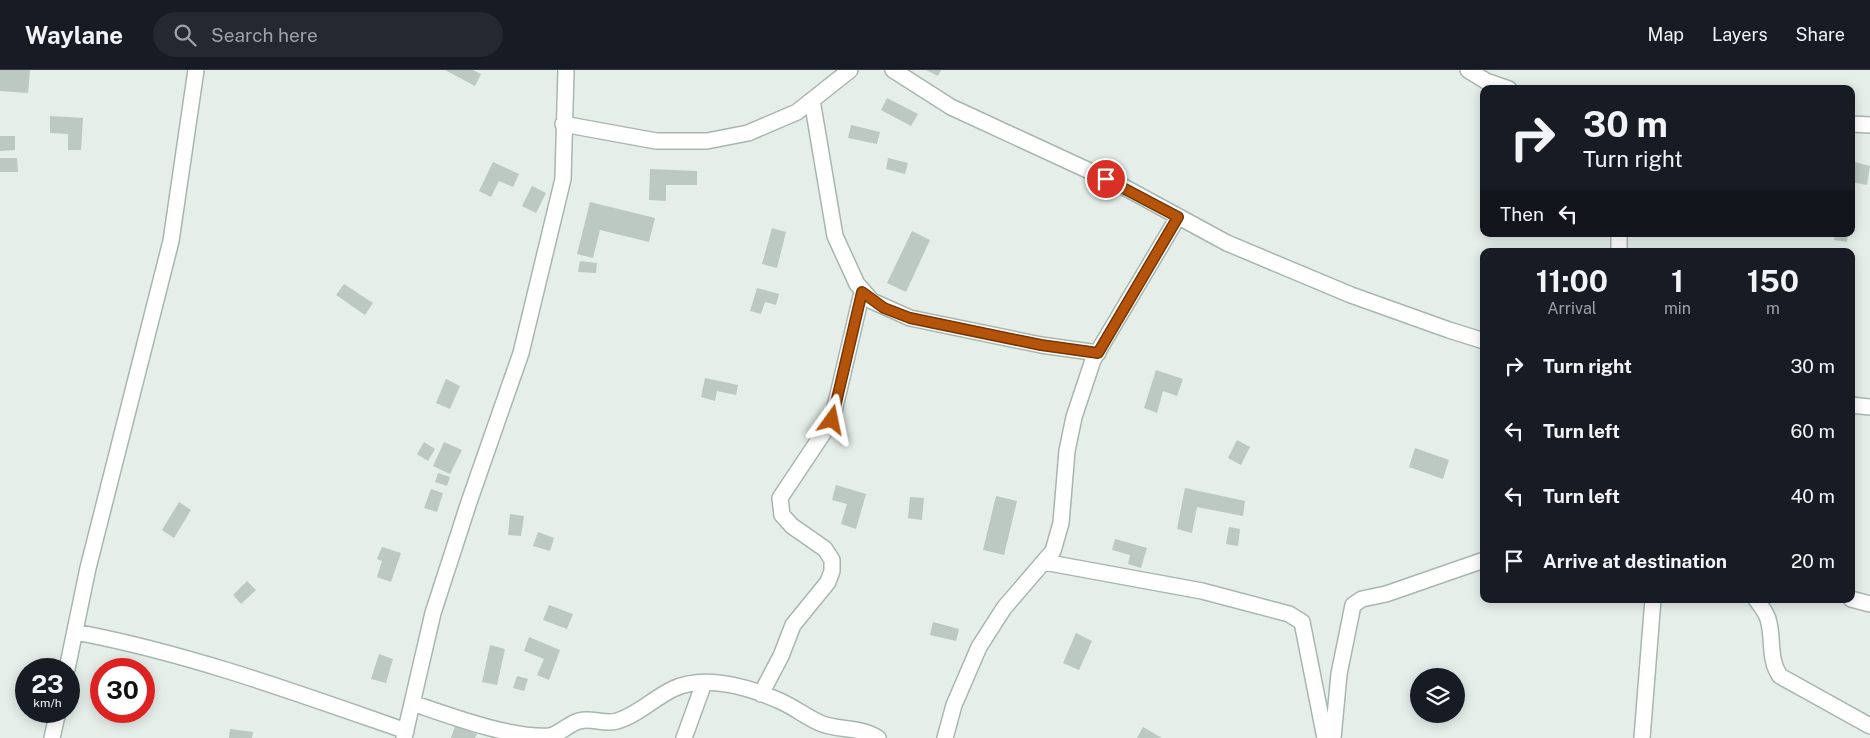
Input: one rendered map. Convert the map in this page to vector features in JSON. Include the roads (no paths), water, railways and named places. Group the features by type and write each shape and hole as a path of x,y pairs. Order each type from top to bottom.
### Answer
{"street":[{"path":"69,658 88,568 170,241 196,70"},
{"path":"74,632 134,643 196,661 405,734 433,613 469,502 522,353 563,179 566,70"},
{"path":"564,124 656,141 707,141 748,133 797,112 850,70"},
{"path":"893,70 951,107 1122,186 1226,243 1351,295 1449,330 1480,339"},
{"path":"1468,70 1486,81 1498,85"},
{"path":"812,100 835,236 862,292 884,308 910,318 1041,345 1098,353"},
{"path":"1855,124 1870,124"},
{"path":"945,738 954,705 979,647 1004,608 1053,551 1061,523 1068,451 1074,417 1098,353 1178,217"},
{"path":"761,694 781,656 793,625 828,582 832,571 832,560 826,549 792,526 782,515 780,498 832,420 862,292"},
{"path":"1855,405 1870,407"},
{"path":"1333,738 1339,674 1353,605 1362,600 1386,594 1480,561"},
{"path":"1044,562 1202,591 1289,614 1302,622 1325,738"},
{"path":"1855,600 1870,604"},
{"path":"1642,738 1653,603"},
{"path":"1759,603 1768,618 1772,645 1772,665 1780,676 1870,726"},
{"path":"412,703 457,718 513,732 536,736 552,736 580,720 605,723 617,721 675,688 704,683 738,687 761,694 780,701 832,728 849,728 878,738"},
{"path":"684,738 704,683"},
{"path":"52,738 55,723"}]}
